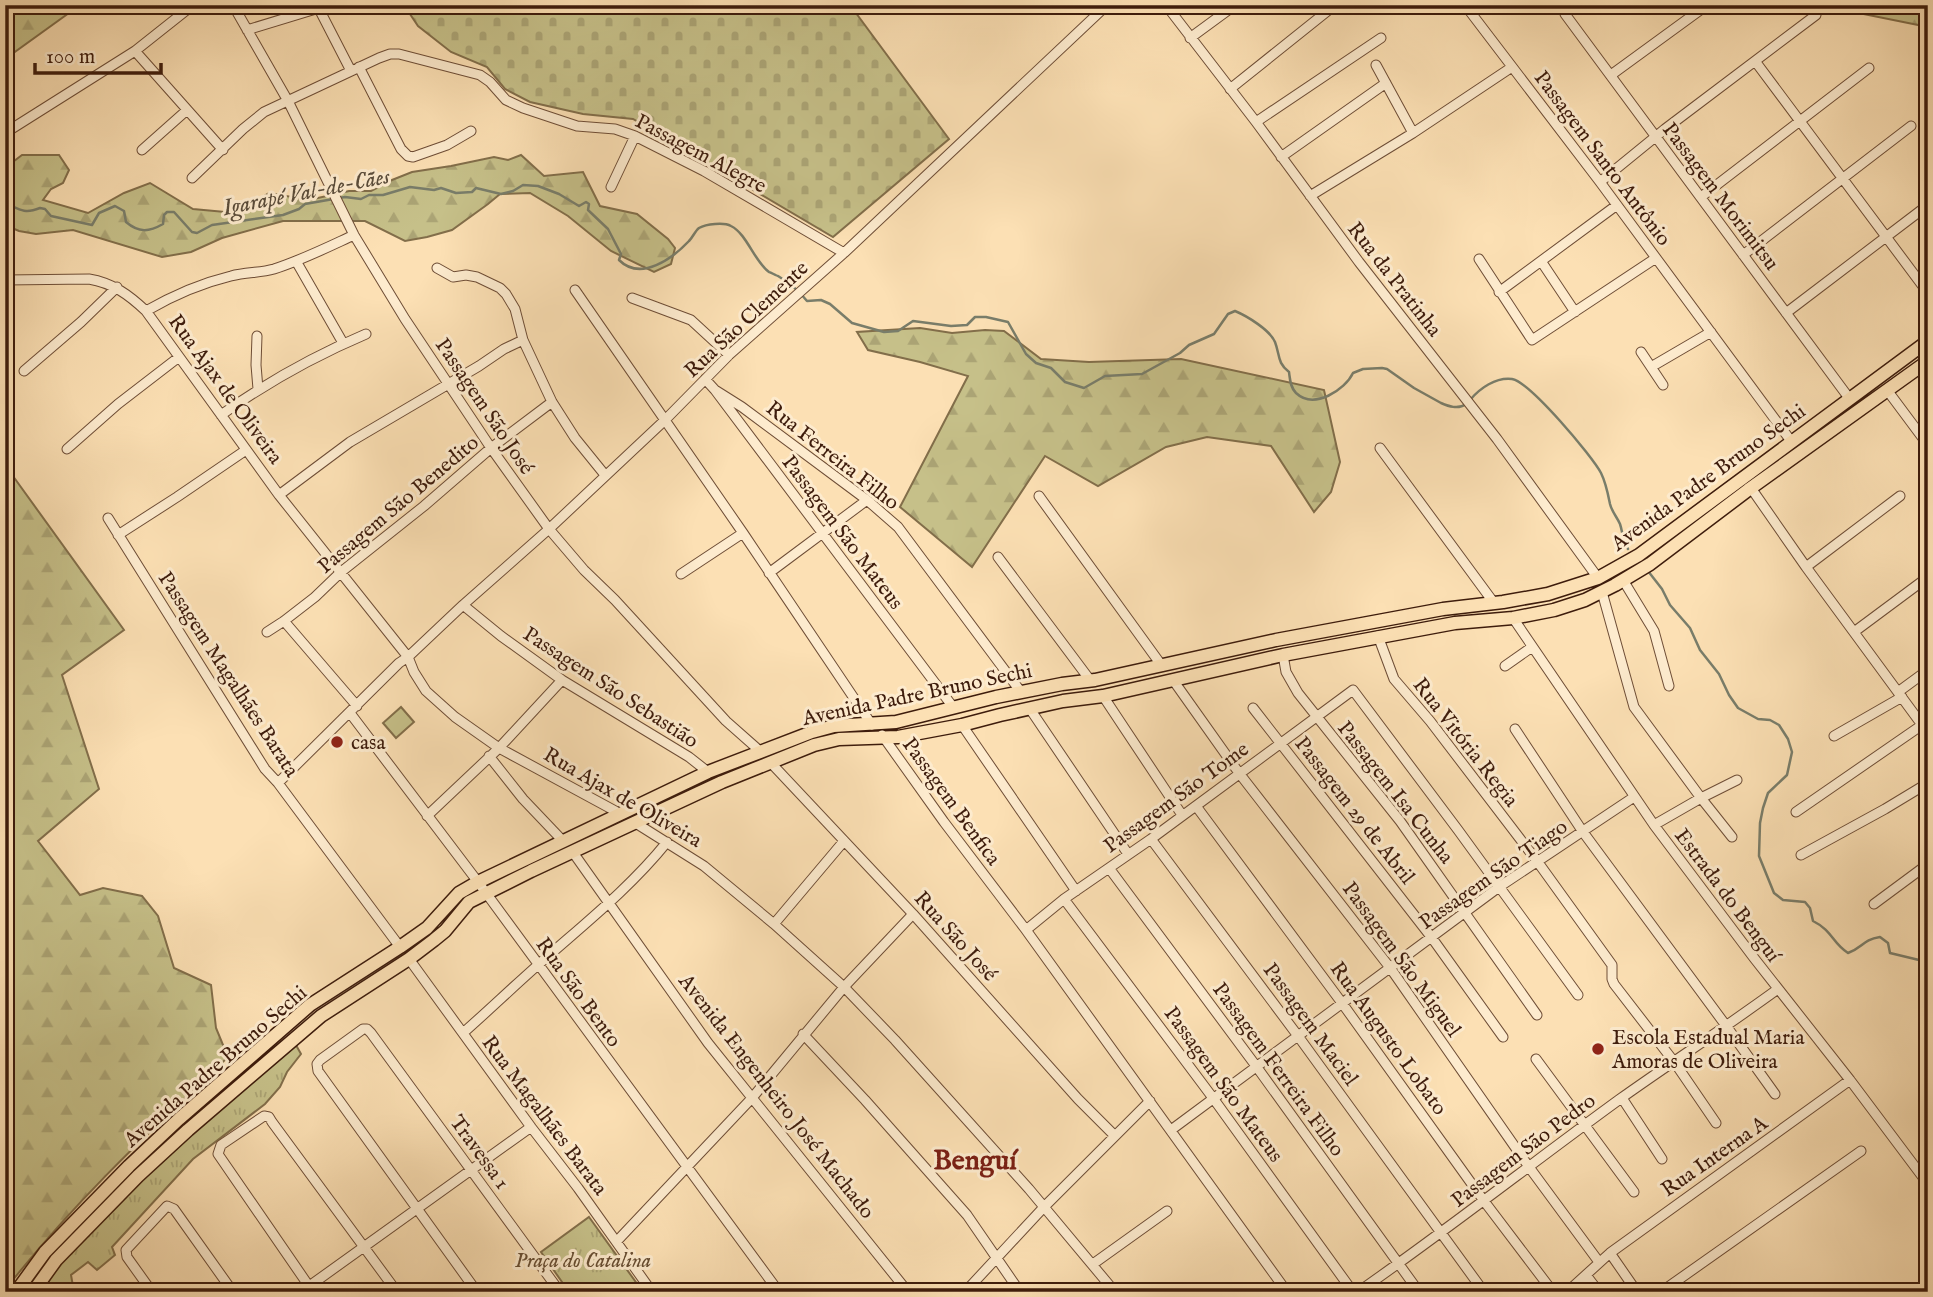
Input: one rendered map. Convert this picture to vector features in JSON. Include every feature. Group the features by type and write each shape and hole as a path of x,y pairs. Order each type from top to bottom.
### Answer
{"main road":[{"name":"Avenida Padre Bruno Sechi","path":"16,1292 45,1252 179,1119 310,1005 427,928 459,893 478,881 708,772 834,726 896,722 1021,692 1162,666 1276,640 1443,609 1548,594 1597,576 1639,555 1928,341"},
{"name":"Avenida Padre Bruno Sechi","path":"33,1292 56,1260 138,1175 188,1130 321,1016 409,959 445,931 469,902 486,893 722,782 814,745 839,739 886,739 962,725 1283,655 1455,623 1513,618 1554,610 1584,600 1650,564 1928,361"},
{"name":"Rua Ajax de Oliveira","path":"619,813 635,822"}],"street":[{"path":"5,132 135,51 193,5"},
{"name":"Passagem São José","path":"233,5 288,101 354,234 405,319 491,448 549,529 584,570 726,721 761,752"},
{"name":"Rua São Clemente","path":"278,783 399,663 549,529 665,420 729,355 844,253 1107,5"},
{"name":"Rua da Pratinha","path":"1166,5 1597,576"},
{"path":"1190,38 1236,5"},
{"path":"1230,89 1335,5"},
{"name":"Passagem Santo Antônio","path":"1465,5 1600,181 1791,441"},
{"path":"1611,75 1707,5"},
{"path":"247,30 318,7 401,149 408,156 447,145 471,131"},
{"name":"Passagem Morimitsu","path":"1565,14 1849,398"},
{"path":"1600,181 1816,15"},
{"path":"1256,122 1381,37"},
{"path":"135,51 223,150"},
{"name":"Passagem Alegre","path":"355,69 390,54 407,55 466,71 486,79 506,100 523,108 578,126 615,129 635,136 704,170 844,253"},
{"path":"1755,61 1928,293"},
{"path":"1376,65 1413,133"},
{"path":"1310,196 1413,133 1512,67"},
{"path":"1701,197 1869,68"},
{"path":"192,178 264,112 355,69"},
{"path":"1281,157 1386,83"},
{"path":"142,150 187,110"},
{"path":"1744,255 1911,126"},
{"path":"611,187 635,136"},
{"path":"1499,292 1617,205"},
{"path":"1786,313 1928,205"},
{"path":"146,311 186,291 229,276 271,270 296,261 354,234"},
{"path":"1479,259 1530,339 1534,340 1656,258"},
{"path":"296,261 343,343"},
{"path":"1541,261 1576,312"},
{"path":"437,268 453,277 477,277 500,288 506,294 515,309 523,341 552,402 575,438 605,475"},
{"path":"5,280 89,279 117,287 45,355 24,371"},
{"name":"Rua Ajax de Oliveira","path":"117,287 146,311 279,495 408,657 426,691 455,717 499,748 619,813"},
{"name":"Passagem Benfica","path":"575,290 871,724 886,739 944,822 1026,930 1287,1292"},
{"path":"632,298 691,320 729,355"},
{"path":"1651,367 1711,332"},
{"path":"221,415 258,389 343,343 366,334"},
{"path":"257,336 258,389"},
{"path":"279,495 350,442 480,366 504,349 523,341"},
{"path":"1641,352 1663,385"},
{"path":"67,449 118,404 179,357"},
{"name":"Passagem São Mateus","path":"705,379 953,707"},
{"name":"Rua Ferreira Filho","path":"715,390 867,500 898,527 1021,692"},
{"path":"1887,390 1928,445"},
{"name":"Passagem São Benedito","path":"267,632 315,597 341,572 491,448 552,402"},
{"path":"1380,448 1494,603"},
{"path":"118,535 246,450"},
{"path":"1751,488 1925,729 1796,812"},
{"path":"1039,496 1162,666"},
{"path":"1806,566 1900,496"},
{"path":"769,573 867,500"},
{"name":"Passagem Magalhães Barata","path":"107,518 265,769 400,947"},
{"path":"681,574 743,533"},
{"path":"998,557 1090,680"},
{"path":"1854,632 1928,577"},
{"path":"1623,580 1654,631 1669,686"},
{"path":"1602,592 1634,706 1700,798 1732,837"},
{"name":"Passagem São Sebastião","path":"463,605 562,680 689,757 708,772"},
{"name":"Estrada do Benguí","path":"1513,618 1654,825 1928,1184"},
{"name":"Rua São Bento","path":"285,621 354,709 427,816 478,881 779,1292"},
{"name":"Rua Vitória Regia","path":"1378,636 1394,679 1430,721 1537,861 1612,965 1614,984 1675,1063 1716,1123"},
{"path":"1505,666 1532,647"},
{"name":"Passagem Isa Cunha","path":"1283,655 1286,672 1298,693 1400,821 1537,1015"},
{"path":"1834,736 1900,695 1928,670"},
{"path":"427,816 499,748 562,680"},
{"name":"Passagem São Miguel","path":"1173,680 1240,774 1391,969 1528,1167 1599,1262"},
{"name":"Passagem São Tome","path":"1026,930 1353,690 1499,887"},
{"path":"1103,696 1182,815"},
{"name":"Passagem 29 de Abril","path":"1253,708 1432,938 1503,1037"},
{"path":"1030,709 1128,854"},
{"path":"962,725 1076,891"},
{"path":"1515,729 1583,832 1775,1094"},
{"path":"489,756 523,799 562,840"},
{"name":"Rua São José","path":"771,763 1114,1135"},
{"path":"1654,825 1737,780"},
{"path":"1801,855 1928,783"},
{"name":"Passagem São Tiago","path":"1171,1130 1499,887 1634,797"},
{"name":"Rua Augusto Lobato","path":"1196,806 1553,1292"},
{"name":"Rua Ajax de Oliveira","path":"635,822 704,866 844,987 1044,1207 1115,1292"},
{"name":"Passagem Maciel","path":"1151,839 1484,1292"},
{"path":"774,924 844,841"},
{"path":"463,1033 610,903 667,842"},
{"name":"Avenida Engenheiro José Machado","path":"572,851 708,1043 908,1292"},
{"path":"1874,904 1928,864"},
{"name":"Passagem Ferreira Filho","path":"1109,868 1419,1292"},
{"path":"1499,887 1578,995"},
{"name":"Passagem São Mateus","path":"1065,899 1355,1292"},
{"path":"617,1241 752,1098 844,987 913,914"},
{"name":"Rua Magalhães Barata","path":"409,959 652,1292"},
{"name":"Passagem São Pedro","path":"1355,1292 1398,1264 1622,1098 1778,989"},
{"name":"Travessa 1","path":"415,1208 318,1071 317,1064 320,1060 363,1029 371,1033 560,1292"},
{"path":"803,1034 967,1215 1020,1292"},
{"path":"1536,1059 1634,1192"},
{"name":"Rua Interna A","path":"1567,1292 1610,1253 1850,1080"},
{"path":"1622,1098 1662,1158"},
{"path":"965,1292 1044,1207 1150,1101"},
{"path":"397,1292 364,1247 269,1117 259,1117 221,1145 218,1153 220,1158 308,1290 364,1247 415,1208 531,1127"},
{"path":"1661,1292 1861,1151"},
{"path":"152,1292 127,1257 126,1250 167,1206 174,1209 233,1292"},
{"path":"415,1208 477,1292"},
{"path":"1093,1265 1167,1210"},
{"path":"1610,1253 1637,1292"},
{"path":"1586,1275 1599,1292"}],"green space":[{"path":"5,5 80,5 5,59"},
{"path":"404,5 850,5 949,139 833,237 633,119 583,114 530,102 505,89 487,67 451,52 418,26"},
{"path":"1819,5 1928,5 1928,27"},
{"path":"22,155 59,155 69,170 63,183 51,189 43,200 88,213 124,193 150,183 193,209 236,213 269,193 309,200 349,191 371,191 412,172 494,157 508,160 521,155 544,176 583,172 600,206 637,214 675,248 671,264 654,272 611,251 568,216 530,193 500,194 452,230 405,241 365,221 283,221 222,238 191,252 162,257 73,230 36,234 5,225 5,168"},
{"path":"920,328 952,333 1004,331 1041,359 1089,362 1181,359 1324,390 1340,462 1331,492 1314,512 1271,446 1207,437 1166,447 1098,486 1045,456 972,567 900,507 968,376 868,350 857,332"},
{"path":"5,465 124,630 62,675 99,789 38,841 80,895 103,888 142,896 158,916 174,968 211,985 216,1028 228,1057 84,1198 5,1290"},
{"path":"401,707 414,722 396,738 383,723"},
{"path":"292,1038 301,1054 287,1072 280,1087 265,1104 193,1159 112,1247 115,1255 97,1270 88,1262 71,1275 74,1292 36,1292 109,1206"},
{"name":"Praça do Catalina","path":"589,1217 643,1292 569,1292 541,1252"}],"waterway":[{"name":"Igarapé Val-de-Cães","path":"5,204 25,211 45,209 51,216 92,225 99,213 115,206 124,211 126,222 144,230 163,224 164,215 174,212 192,232 197,233 212,225 283,215 305,204 345,197 361,199 410,187 434,190 441,188 456,193 472,192 476,188 501,194 523,185 538,186 579,206 586,202 589,204 588,210 608,229 621,254 619,260 628,266 637,269 656,265 682,248 699,228 715,224 728,225 742,235 769,272 790,284 807,301 821,300 830,304 852,323 884,332 898,331 913,321 951,326 967,325 975,317 986,317 1008,322 1026,354 1036,363 1051,368 1065,382 1084,388 1105,376 1142,374 1189,345 1214,334 1228,314 1235,311 1258,324 1272,337 1281,362 1289,372 1293,388 1303,398 1320,399 1328,396 1343,386 1353,373 1363,369 1382,368 1441,403 1456,407 1466,404"},
{"name":"Igarapé Val-de-Cães","path":"1470,400 1489,384 1512,379 1521,383 1546,406 1601,473 1628,549"},
{"name":"Igarapé Val-de-Cães","path":"1648,571 1670,605 1690,628 1700,650 1719,674 1738,708 1758,719 1770,720 1779,725 1788,739 1792,752 1787,775 1768,793 1760,823 1759,856 1774,893 1783,900 1805,902 1810,908 1813,921 1825,929 1848,953 1880,937 1888,943 1890,953 1919,960 1928,971"}],"place":[{"name":"casa","path":"337,742"},
{"name":"Escola Estadual Maria Amoras de Oliveira","path":"1598,1049"}],"district":[{"name":"Benguí","path":"975,1159"}]}
